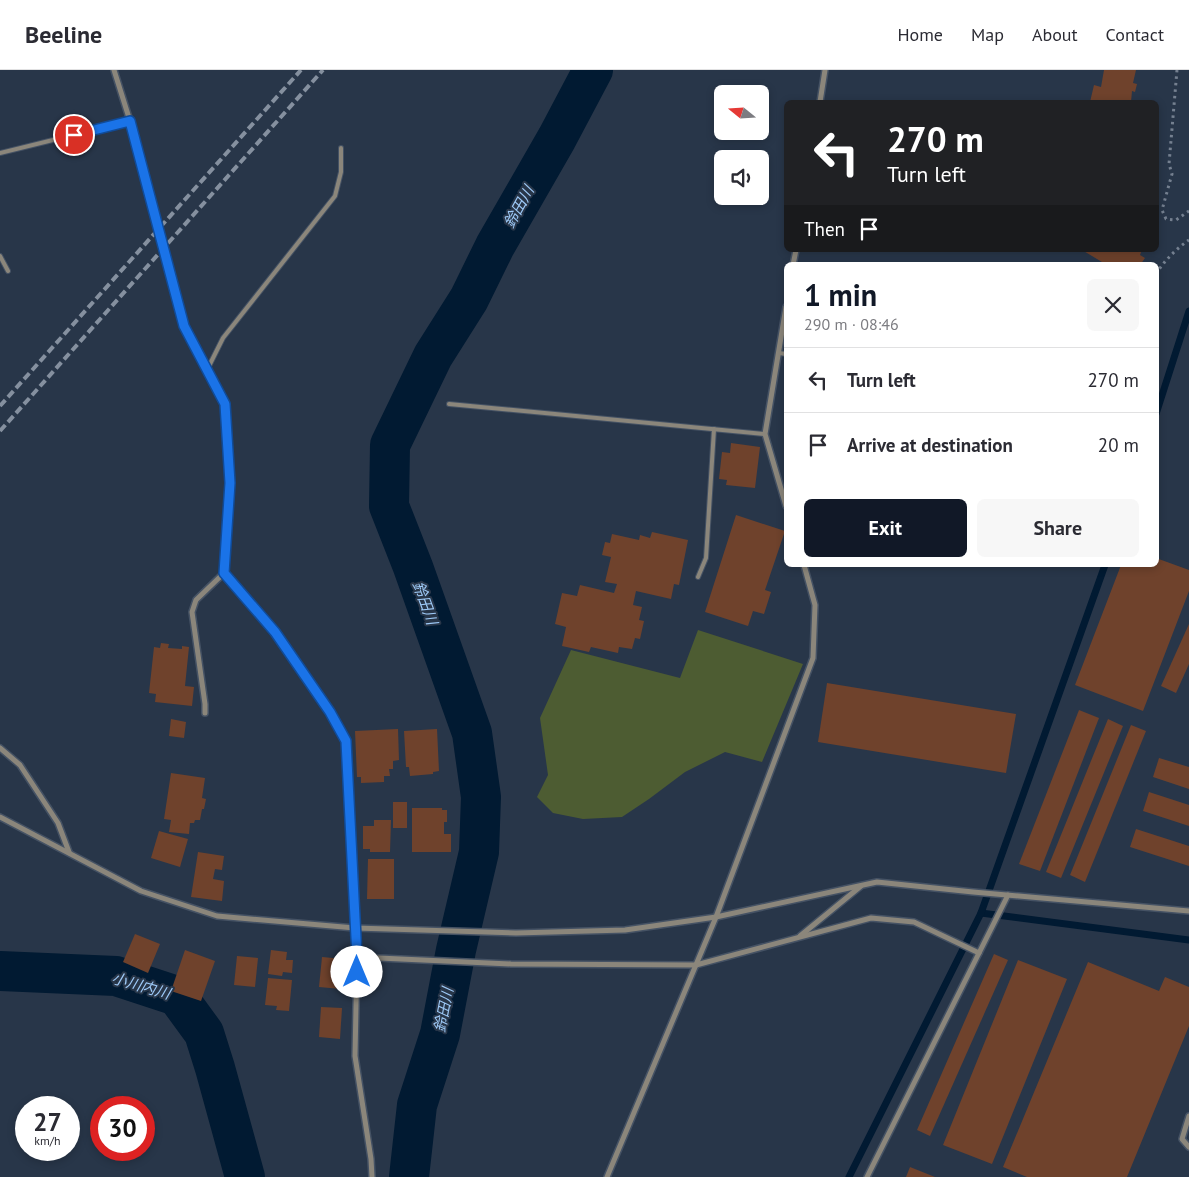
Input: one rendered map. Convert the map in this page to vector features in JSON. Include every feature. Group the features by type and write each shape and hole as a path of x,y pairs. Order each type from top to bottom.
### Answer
{"street":[{"path":"114,70 130,121 184,326 225,404 230,483 224,573 196,600 192,612 205,713"},
{"path":"820,100 825,70"},
{"path":"784,320 765,434 784,499"},
{"path":"607,1177 716,917 813,658 815,605 805,567"},
{"path":"224,573 275,632 330,712 346,741 357,957 355,1056 372,1159 372,1177"},
{"path":"0,748 20,765 58,823 69,853"},
{"path":"0,817 141,891 217,916 355,928 516,933 625,930 716,917 877,882 1189,911"},
{"path":"798,938 862,885"},
{"path":"867,1177 1005,901 1006,895"},
{"path":"357,957 511,964 696,965 872,918 914,922 978,952"},
{"path":"1189,1116 1182,1139 1189,1147"}],"lane":[{"path":"0,153 130,121"},
{"path":"207,370 223,338 335,196 341,172 341,148"},
{"path":"0,256 8,271"},
{"path":"779,352 784,353"},
{"path":"449,404 765,434"},
{"path":"698,577 706,558 714,430"}],"path":[{"path":"1177,70 1169,164 1172,174 1162,210 1166,219 1176,220 1189,211"},
{"path":"1159,270 1181,245 1189,240"}],"green space":[{"path":"698,630 803,664 762,762 725,752 685,772 622,817 583,819 553,813 537,797 548,775 540,718 571,650 680,678"}],"building":[{"path":"1104,70 1136,70 1133,83 1137,84 1135,92 1132,91 1131,100 1090,100 1094,85 1101,87"},
{"path":"1085,252 1141,252 1140,255 1145,258 1142,262 1102,262"},
{"path":"731,443 760,447 755,488 726,485 727,480 719,479 722,452 730,453"},
{"path":"736,515 784,531 765,590 771,592 764,614 753,611 748,626 705,612"},
{"path":"652,532 688,540 679,585 674,584 671,599 636,591 633,605 642,607 639,620 644,621 640,639 635,638 632,649 619,647 618,653 591,647 589,652 562,646 566,627 555,624 562,593 577,596 580,585 614,593 617,584 605,582 611,557 602,555 605,542 610,543 612,534 639,540 640,535 650,538"},
{"path":"1159,559 1189,570 1189,591 1143,711 1075,685 1120,567 1159,567"},
{"path":"1189,624 1189,664 1176,693 1161,686"},
{"path":"161,643 169,644 168,648 182,649 182,646 189,647 185,686 194,687 192,706 155,702 156,694 149,693 154,647 160,648"},
{"path":"827,683 1016,714 1006,773 818,742"},
{"path":"1079,710 1099,718 1040,871 1019,864"},
{"path":"171,719 186,722 184,738 169,736"},
{"path":"1108,719 1123,726 1061,878 1046,872"},
{"path":"1131,725 1146,731 1085,882 1070,875"},
{"path":"398,729 399,760 393,761 393,769 389,769 390,776 384,776 384,782 361,783 361,777 357,777 355,731"},
{"path":"437,729 439,771 433,772 433,774 410,776 409,767 406,767 404,731"},
{"path":"1159,758 1189,767 1189,789 1153,777"},
{"path":"171,773 205,778 202,798 206,799 204,809 202,809 200,820 190,823 189,834 169,832 171,820 164,819"},
{"path":"1149,792 1189,805 1189,826 1143,811"},
{"path":"393,802 407,802 407,828 393,828"},
{"path":"412,808 442,808 442,810 447,810 444,834 451,834 451,852 412,852"},
{"path":"374,820 391,820 390,852 370,852 370,849 363,849 363,826 374,826"},
{"path":"1136,829 1189,846 1189,866 1130,847"},
{"path":"159,831 188,839 180,867 151,858"},
{"path":"198,852 224,856 222,870 215,869 213,879 224,881 222,901 191,897"},
{"path":"368,859 394,859 394,899 367,899"},
{"path":"135,934 160,944 148,973 123,962"},
{"path":"185,950 215,961 201,1001 171,991"},
{"path":"271,950 287,952 286,960 293,960 292,973 283,972 282,976 268,974"},
{"path":"994,954 1008,960 930,1136 917,1130"},
{"path":"237,956 258,958 255,987 234,985"},
{"path":"322,957 344,959 341,989 319,987"},
{"path":"1018,960 1067,979 992,1164 943,1145"},
{"path":"1088,962 1159,991 1165,977 1189,987 1189,1026 1127,1177 1027,1177 1003,1167"},
{"path":"268,978 292,980 289,1011 276,1010 277,1006 265,1005"},
{"path":"321,1007 342,1008 340,1039 319,1037"},
{"path":"910,1167 935,1177 906,1177"}],"waterway":[{"name":"鈴田川","path":"409,1177 417,1105 440,1034 456,950 479,852 481,797 472,733 413,567 389,506 390,445 433,356 469,299 495,246 557,138 593,70"},
{"path":"1159,405 1189,311"},
{"path":"849,1177 981,913 1104,567"},
{"path":"981,913 1189,940"},
{"name":"小川内川","path":"0,971 116,976 177,996 204,1033 245,1177"}],"railway":[{"path":"0,406 301,70"},
{"path":"0,431 323,70"}],"route":[{"path":"74,135 130,121 184,326 225,404 230,483 224,573 275,632 330,712 346,741 357,972"}]}
